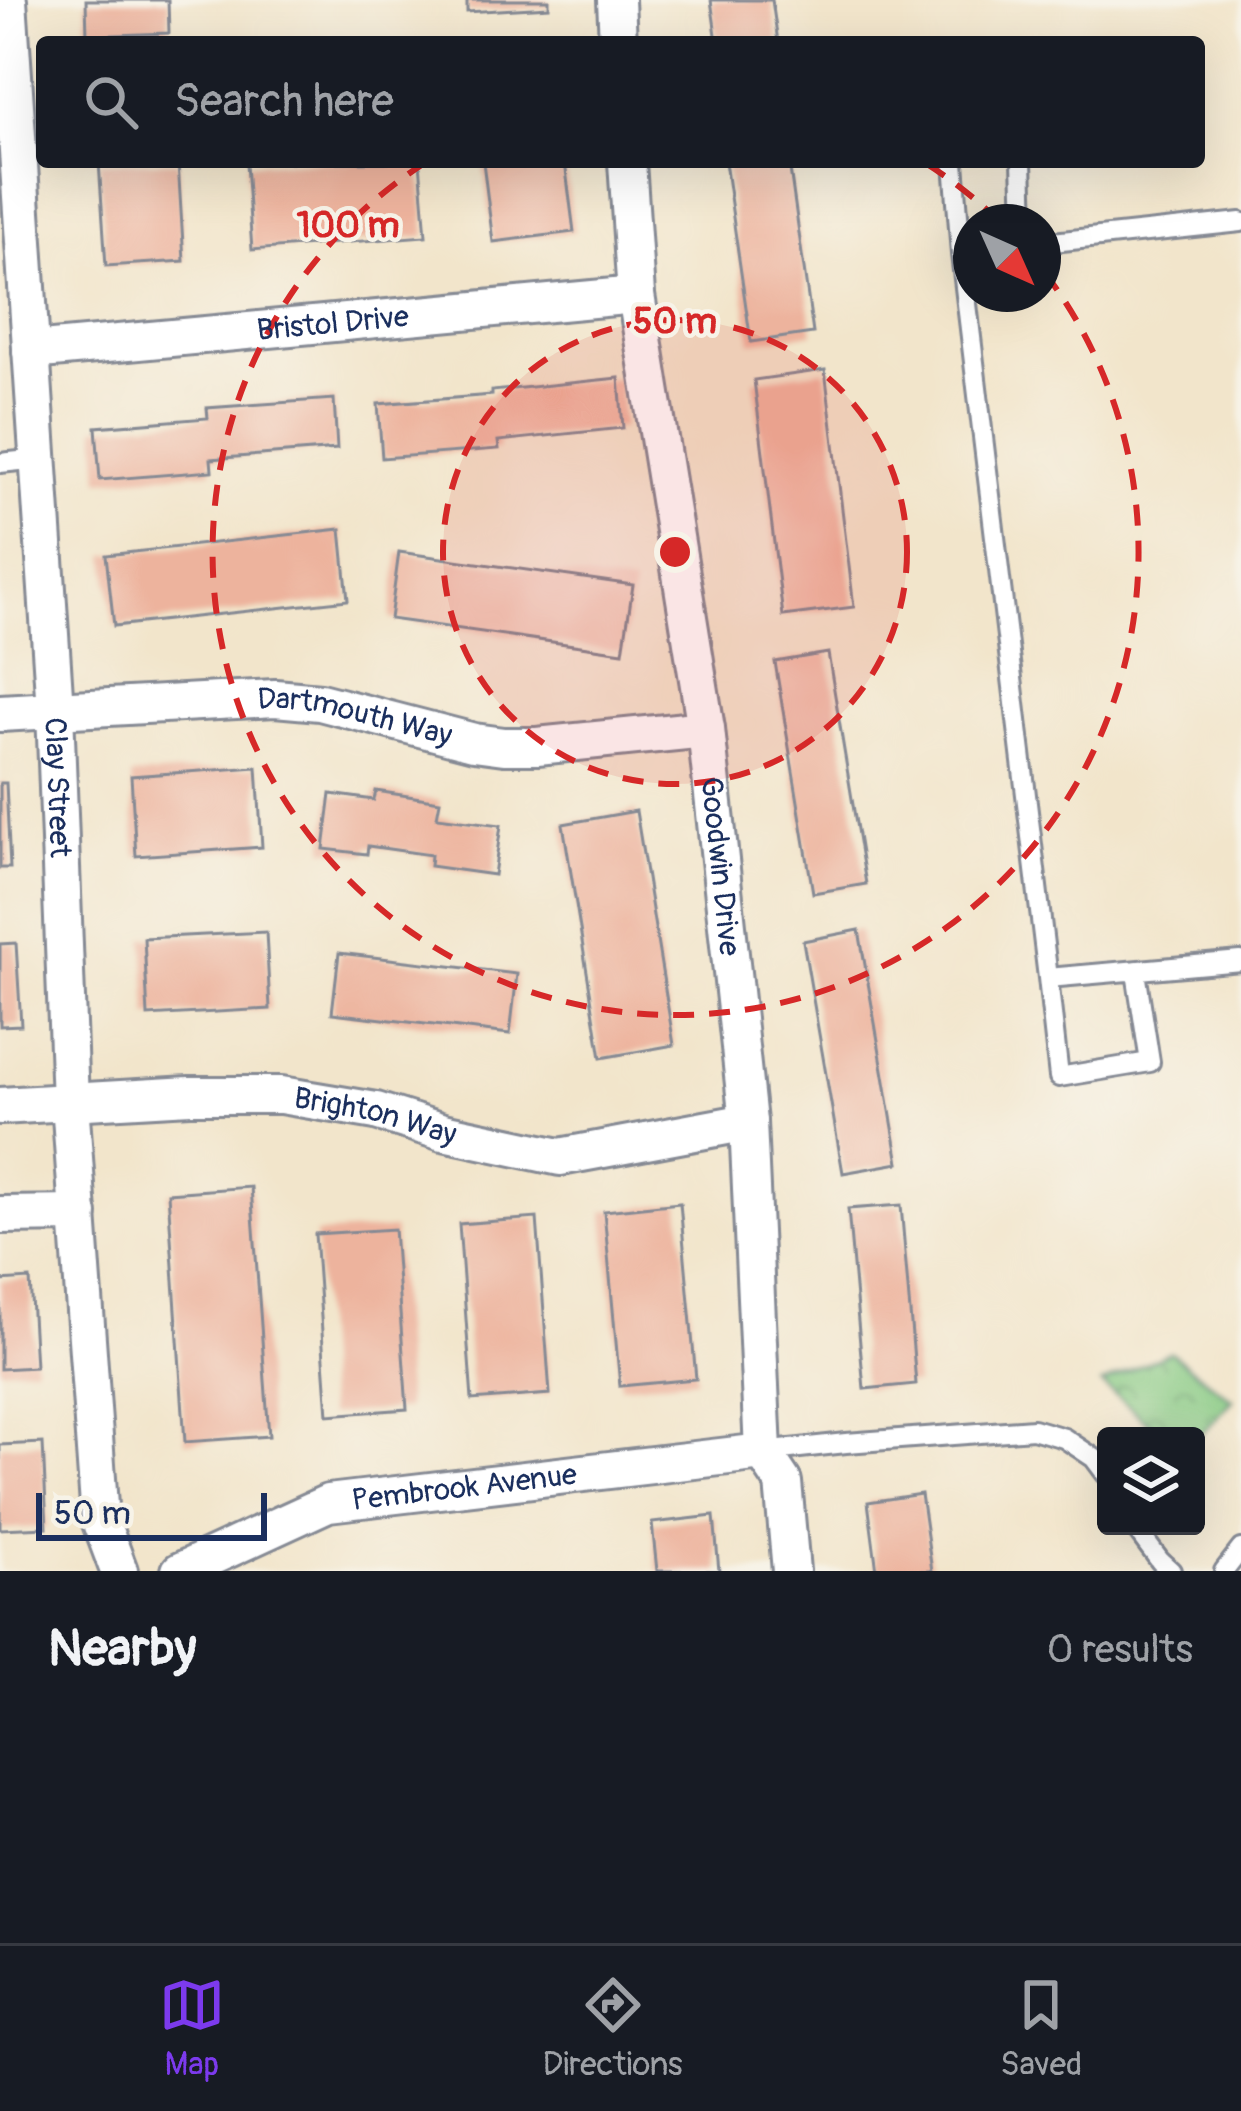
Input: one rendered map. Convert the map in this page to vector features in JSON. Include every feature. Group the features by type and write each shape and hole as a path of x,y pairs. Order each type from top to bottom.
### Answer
{"street":[{"name":"Clay Street","path":"8,0 9,158 39,459 55,710 70,1102 100,1520 119,1571"},
{"path":"616,0 619,36"},
{"name":"Goodwin Drive","path":"627,168 635,295 706,729 748,1122 763,1452 783,1482 791,1571"},
{"name":"Bristol Drive","path":"31,351 635,295"},
{"name":"Dartmouth Way","path":"0,713 274,698 374,713 504,746 706,729"},
{"name":"Brighton Way","path":"0,1106 281,1095 376,1112 560,1157 748,1122"},
{"path":"0,1215 79,1214"},
{"name":"Pembrook Avenue","path":"180,1571 328,1503 763,1452"}],"lane":[{"path":"955,168 960,204"},
{"path":"1022,168 1023,204"},
{"path":"1061,240 1241,222"},
{"path":"973,312 1059,1077 1150,1062 1136,972"},
{"path":"0,464 39,459"},
{"path":"1048,978 1241,961"},
{"path":"763,1452 1033,1429 1064,1438 1097,1462"},
{"path":"1140,1535 1172,1571"},
{"path":"1224,1571 1241,1549"}],"green space":[{"path":"1170,1352 1233,1400 1205,1430 1153,1427 1102,1384"}],"building":[{"path":"86,0 168,0 169,33 87,36"},
{"path":"467,0 549,0 549,7 467,12"},
{"path":"711,0 772,0 777,36 716,36"},
{"path":"99,168 178,168 184,261 106,266"},
{"path":"246,168 420,168 426,236 252,250"},
{"path":"484,168 566,168 574,232 493,242"},
{"path":"726,168 790,168 813,333 751,342"},
{"path":"825,370 854,607 783,616 754,380"},
{"path":"619,378 623,428 498,441 499,449 382,458 378,404"},
{"path":"334,399 337,449 211,459 212,471 100,480 96,427 208,418 207,408"},
{"path":"341,529 348,600 114,626 106,555"},
{"path":"399,552 633,585 623,652 390,619"},
{"path":"828,653 866,884 813,893 775,662"},
{"path":"257,767 262,847 136,856 131,776"},
{"path":"0,783 6,783 10,868 0,868"},
{"path":"376,791 440,801 437,817 501,825 494,875 430,866 431,855 368,846 367,854 324,849 331,794 374,800"},
{"path":"636,811 674,1045 601,1058 563,824"},
{"path":"859,930 899,1163 843,1173 803,941"},
{"path":"266,932 270,1009 148,1016 144,938"},
{"path":"16,943 21,1025 0,1026 0,944"},
{"path":"339,953 517,974 510,1034 332,1013"},
{"path":"251,1187 269,1436 185,1442 168,1193"},
{"path":"680,1203 696,1379 620,1386 604,1211"},
{"path":"901,1205 916,1384 864,1389 848,1209"},
{"path":"537,1218 550,1394 472,1400 459,1224"},
{"path":"394,1229 407,1409 328,1415 315,1234"},
{"path":"30,1279 35,1367 0,1369 0,1281"},
{"path":"43,1443 47,1527 0,1529 0,1445"},
{"path":"921,1494 932,1571 877,1571 868,1502"},
{"path":"714,1516 719,1571 657,1571 652,1523"}]}
